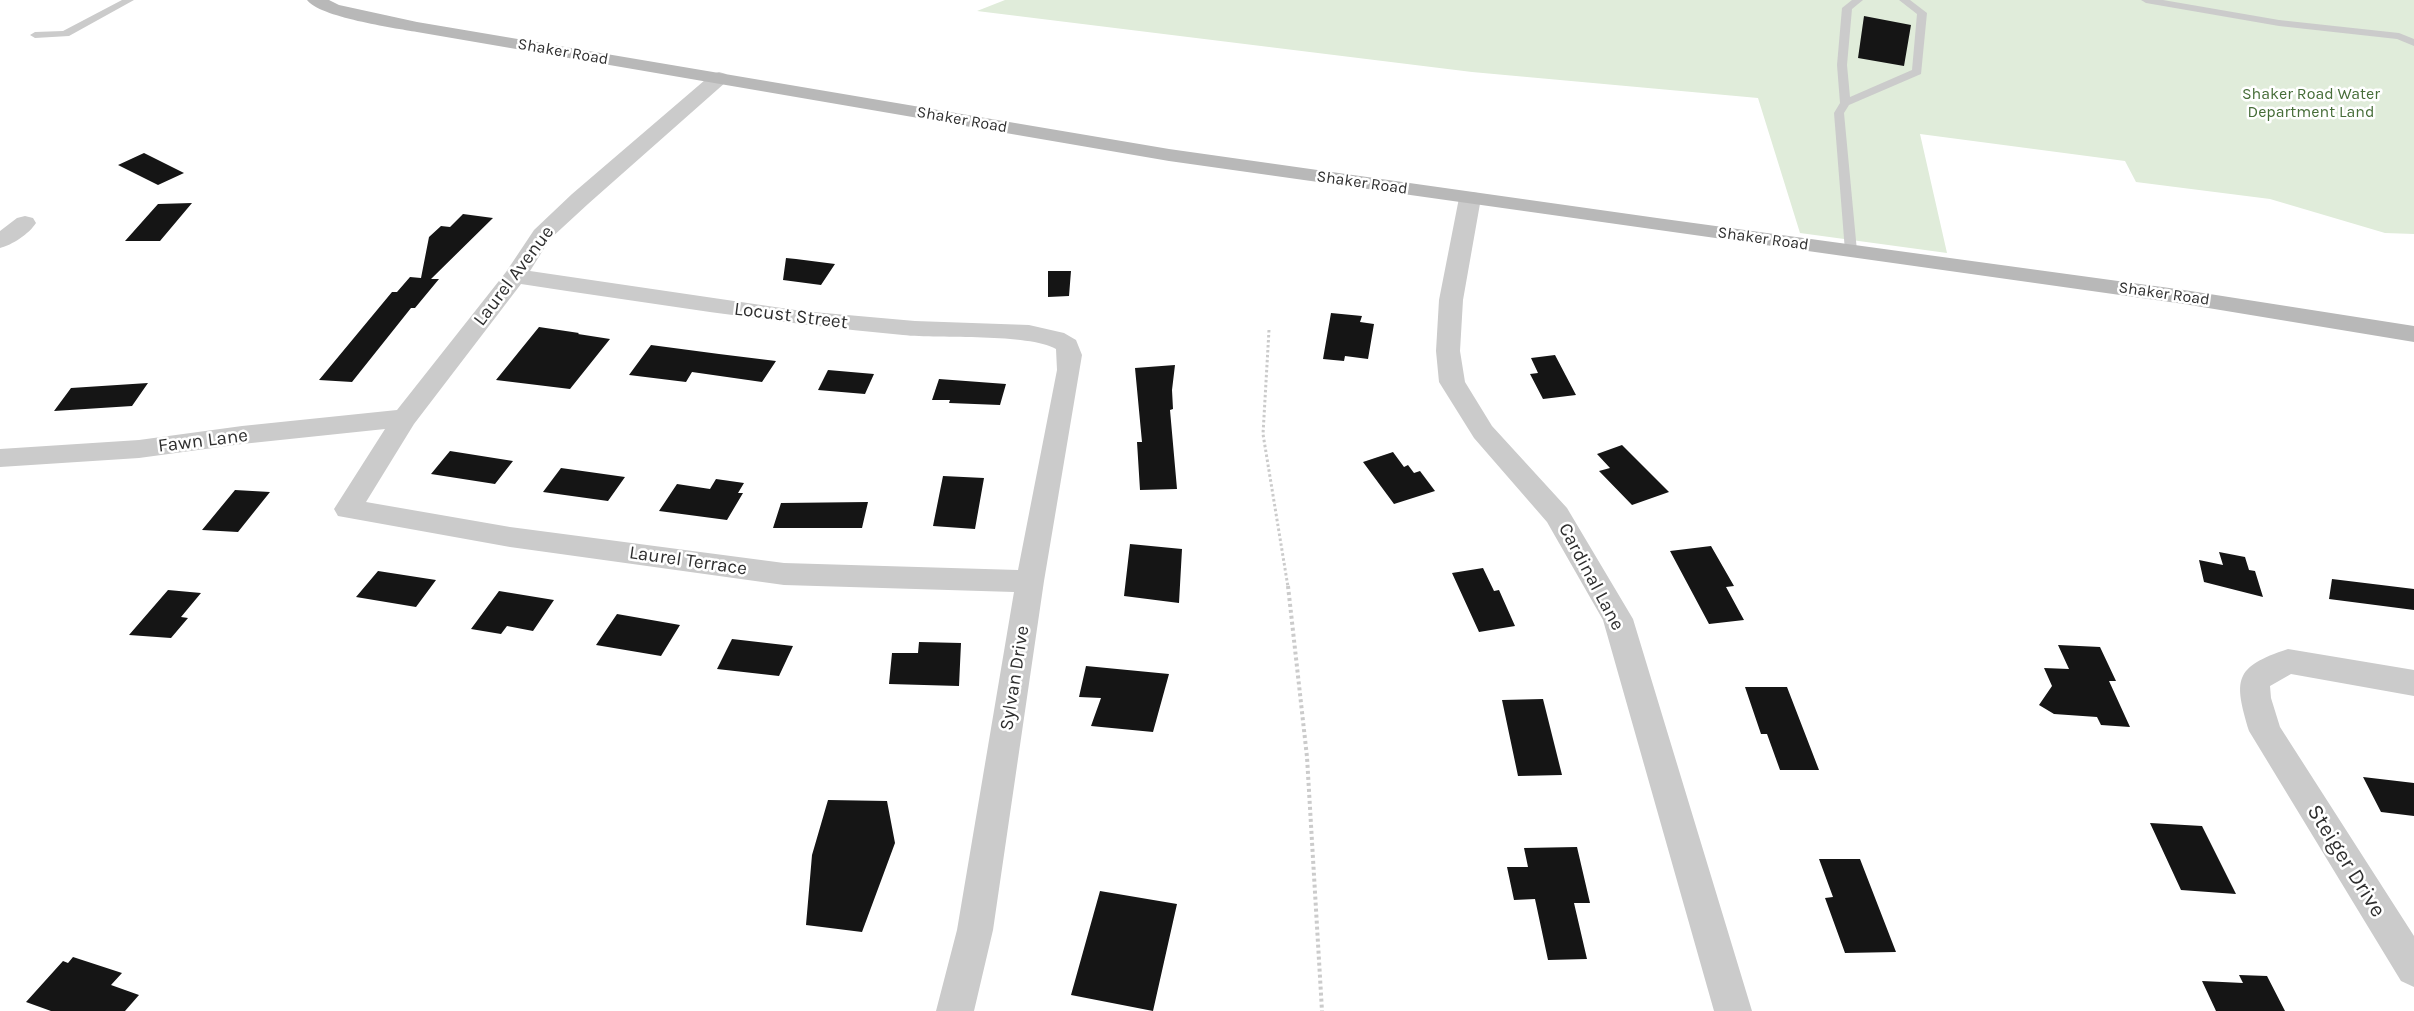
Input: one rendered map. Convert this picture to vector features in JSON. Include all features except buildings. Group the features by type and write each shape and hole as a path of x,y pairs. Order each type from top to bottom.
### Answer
{"street":[{"name":"Shaker Road","path":"316,0 333,9 417,27 1168,155 2194,298 2414,334"},
{"name":"Laurel Avenue","path":"348,509 405,418 515,276 542,235 580,199 719,78"},
{"name":"Cardinal Lane","path":"1470,198 1451,300 1448,351 1452,382 1483,432 1557,515 1618,619 1733,1011"},
{"path":"0,241 25,223"},
{"name":"Locust Street","path":"515,276 802,318 914,329 1029,333 1056,338 1067,344"},
{"name":"Sylvan Drive","path":"955,1011 975,930 1030,581 1069,370 1070,355 1067,344"},
{"name":"Fawn Lane","path":"0,458 140,449 242,435 405,418"},
{"name":"Laurel Terrace","path":"348,509 510,537 784,574 1030,581"},
{"name":"Steiger Drive","path":"2414,683 2288,661 2260,675 2254,686 2255,698 2263,725 2278,754 2414,969"}],"lane":[{"path":"35,35 65,34 129,0"},
{"path":"1845,103 1842,65 1847,8 1858,0"},
{"path":"1851,251 1838,113 1845,103 1917,72 1922,13 1904,0"},
{"path":"2146,0 2279,23 2399,36 2414,43"}],"path":[{"path":"1269,330 1263,434 1290,603 1307,757 1322,1011"}],"green space":[{"name":"Shaker Road Water Department Land","path":"1005,0 2414,0 2414,234 2385,233 2270,199 2136,182 2125,161 1920,134 1947,253 1800,233 1758,98 1472,72 977,11"}]}
